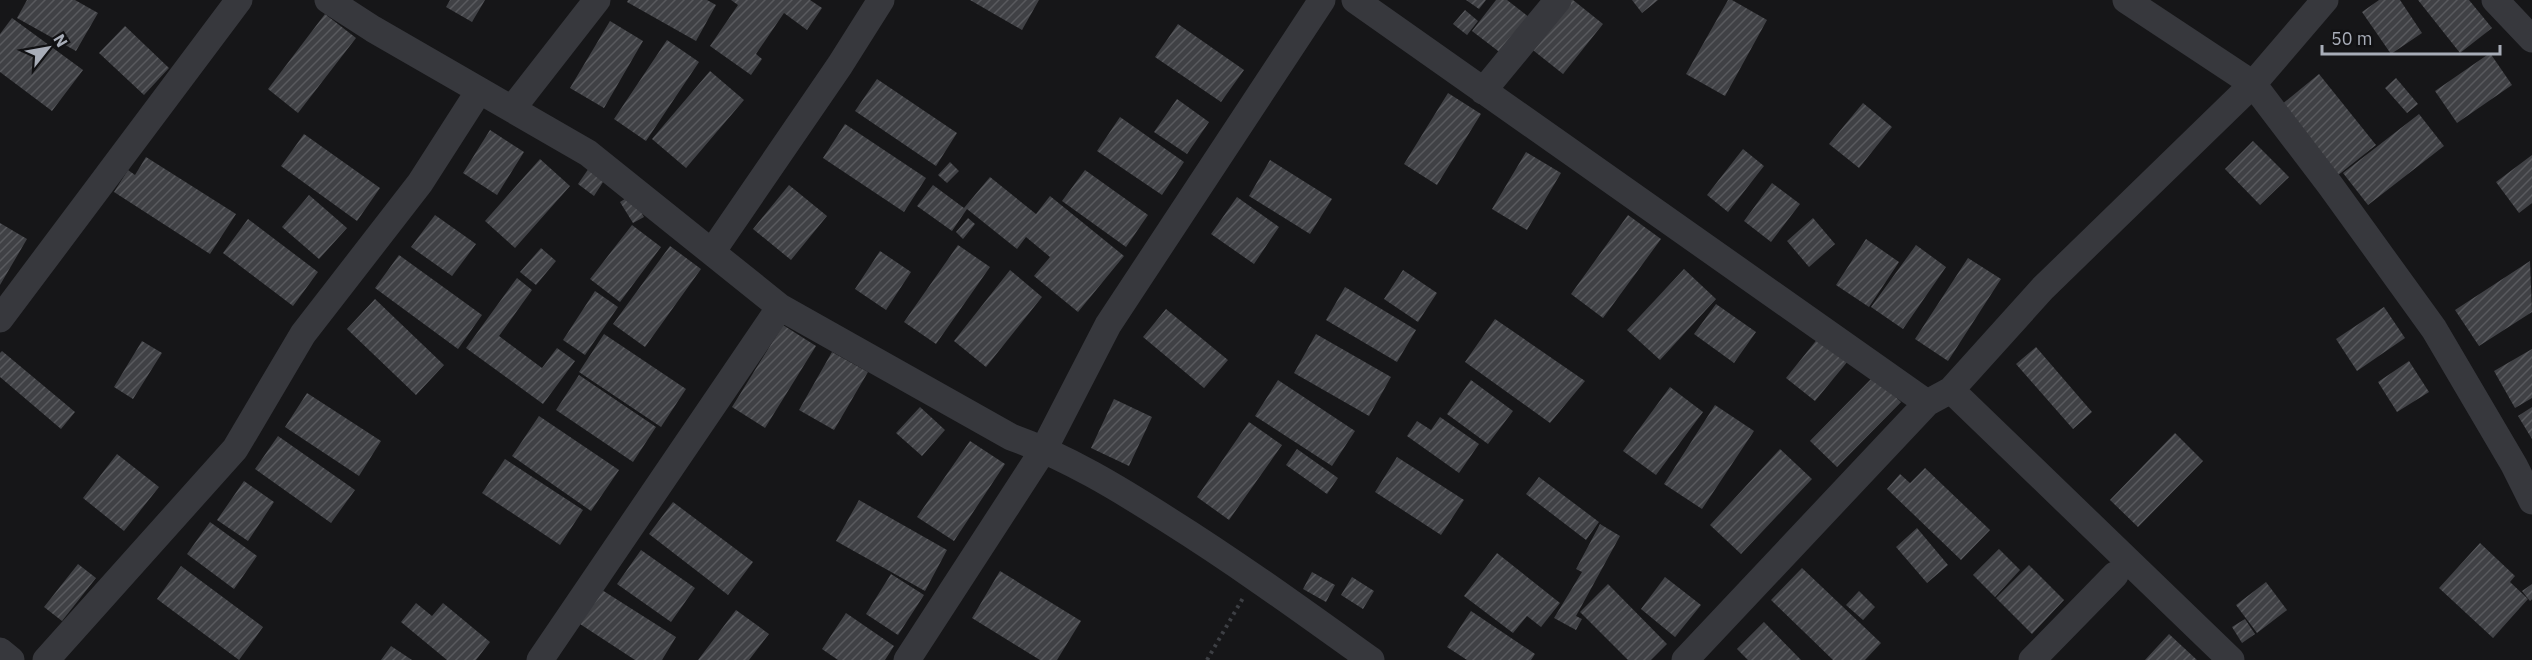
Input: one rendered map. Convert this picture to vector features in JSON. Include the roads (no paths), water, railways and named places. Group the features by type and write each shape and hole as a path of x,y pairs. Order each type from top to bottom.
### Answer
{"street":[{"path":"0,319 239,0"},
{"path":"328,0 373,29 588,153 780,307 1011,437 1044,449 1136,500 1256,576 1371,660"},
{"path":"512,109 597,0"},
{"path":"712,252 840,65 881,0"},
{"path":"907,660 1044,449 1108,325 1322,0"},
{"path":"1355,0 1927,403"},
{"path":"1483,91 1558,0"},
{"path":"2126,0 2253,84 2330,185 2434,329 2514,465 2532,501"},
{"path":"1685,660 1927,403 1951,390 2043,288 2253,84 2325,0"},
{"path":"2495,0 2532,39"},
{"path":"46,660 236,449 303,334 420,183 479,91"},
{"path":"540,660 780,307"},
{"path":"1951,390 2231,660"},
{"path":"2032,660 2115,575"},
{"path":"0,651 11,660"}]}
